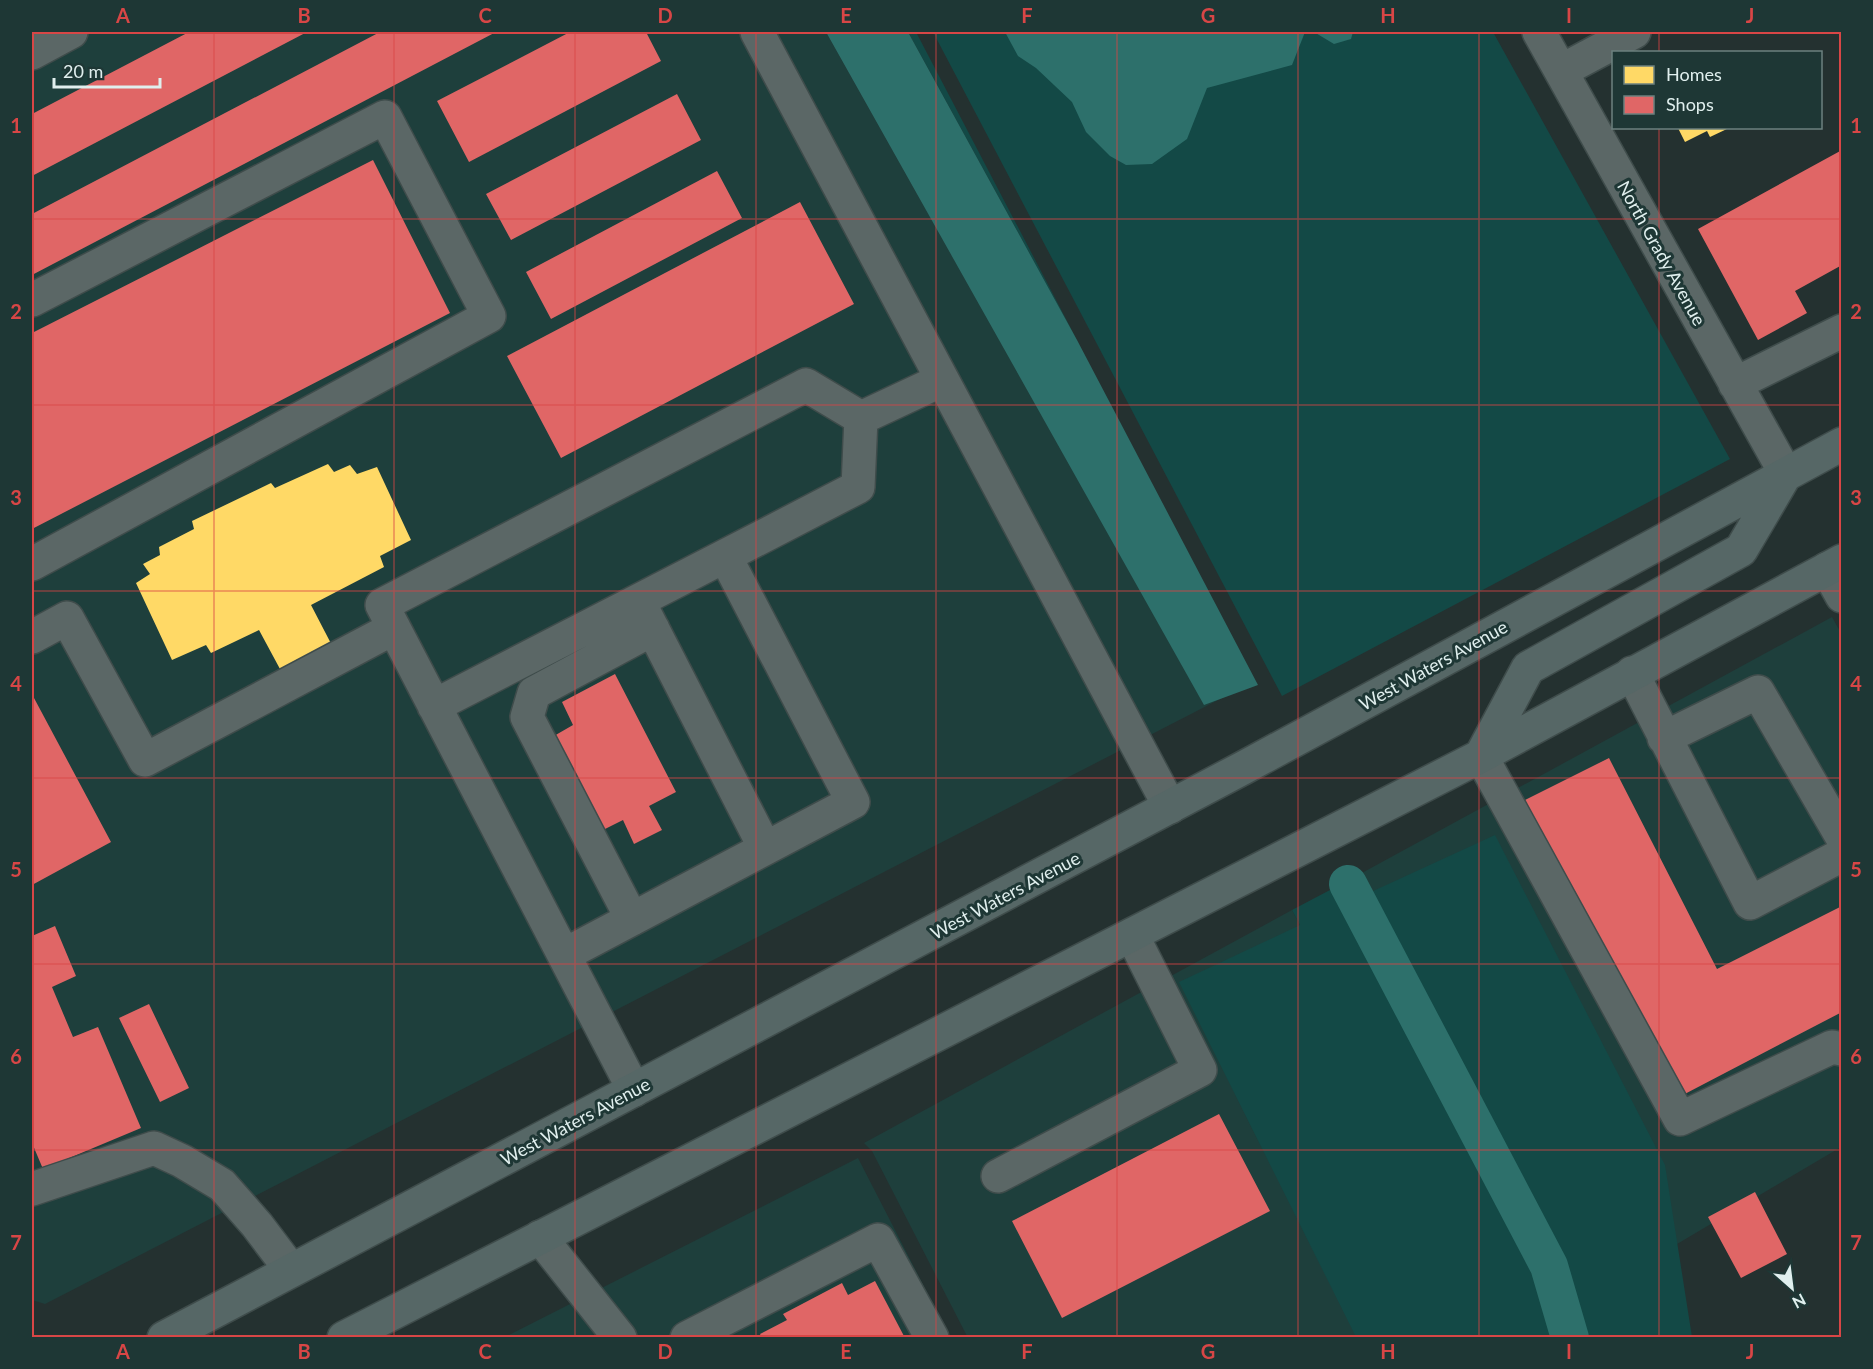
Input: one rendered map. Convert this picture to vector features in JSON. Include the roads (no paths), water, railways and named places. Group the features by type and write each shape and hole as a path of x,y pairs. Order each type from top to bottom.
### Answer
{"main road":[{"name":"West Waters Avenue","path":"164,1338 1170,807 1842,444"},
{"path":"1481,756 1528,668 1741,550 1786,474"},
{"path":"344,1338 1481,756 1632,673 1837,576 1842,538"}],"street":[{"path":"32,53 71,32"},
{"path":"757,32 1170,807"},
{"name":"North Grady Avenue","path":"1539,32 1786,474"},
{"path":"1561,71 1634,32"},
{"path":"32,300 386,117 489,316 32,564"},
{"path":"1735,384 1842,331"},
{"path":"861,418 942,380"},
{"path":"634,1090 382,606 806,385 861,418"},
{"path":"434,706 858,487 861,418"},
{"path":"564,955 853,802 725,556"},
{"path":"638,600 765,848"},
{"path":"32,637 67,618 145,760 394,628"},
{"path":"632,919 527,717 534,693 653,629"},
{"path":"1632,673 1750,903 1842,855"},
{"path":"1664,738 1758,692 1842,837"},
{"path":"1481,756 1680,1119 1832,1047 1842,1049"},
{"path":"998,1176 1200,1070 1132,936"},
{"path":"32,1189 154,1148 182,1161 222,1185 257,1225 291,1270"},
{"path":"540,1237 620,1338"},
{"path":"687,1338 878,1240 932,1338"}],"waterway":[{"path":"1348,884 1549,1266 1570,1338"}]}
